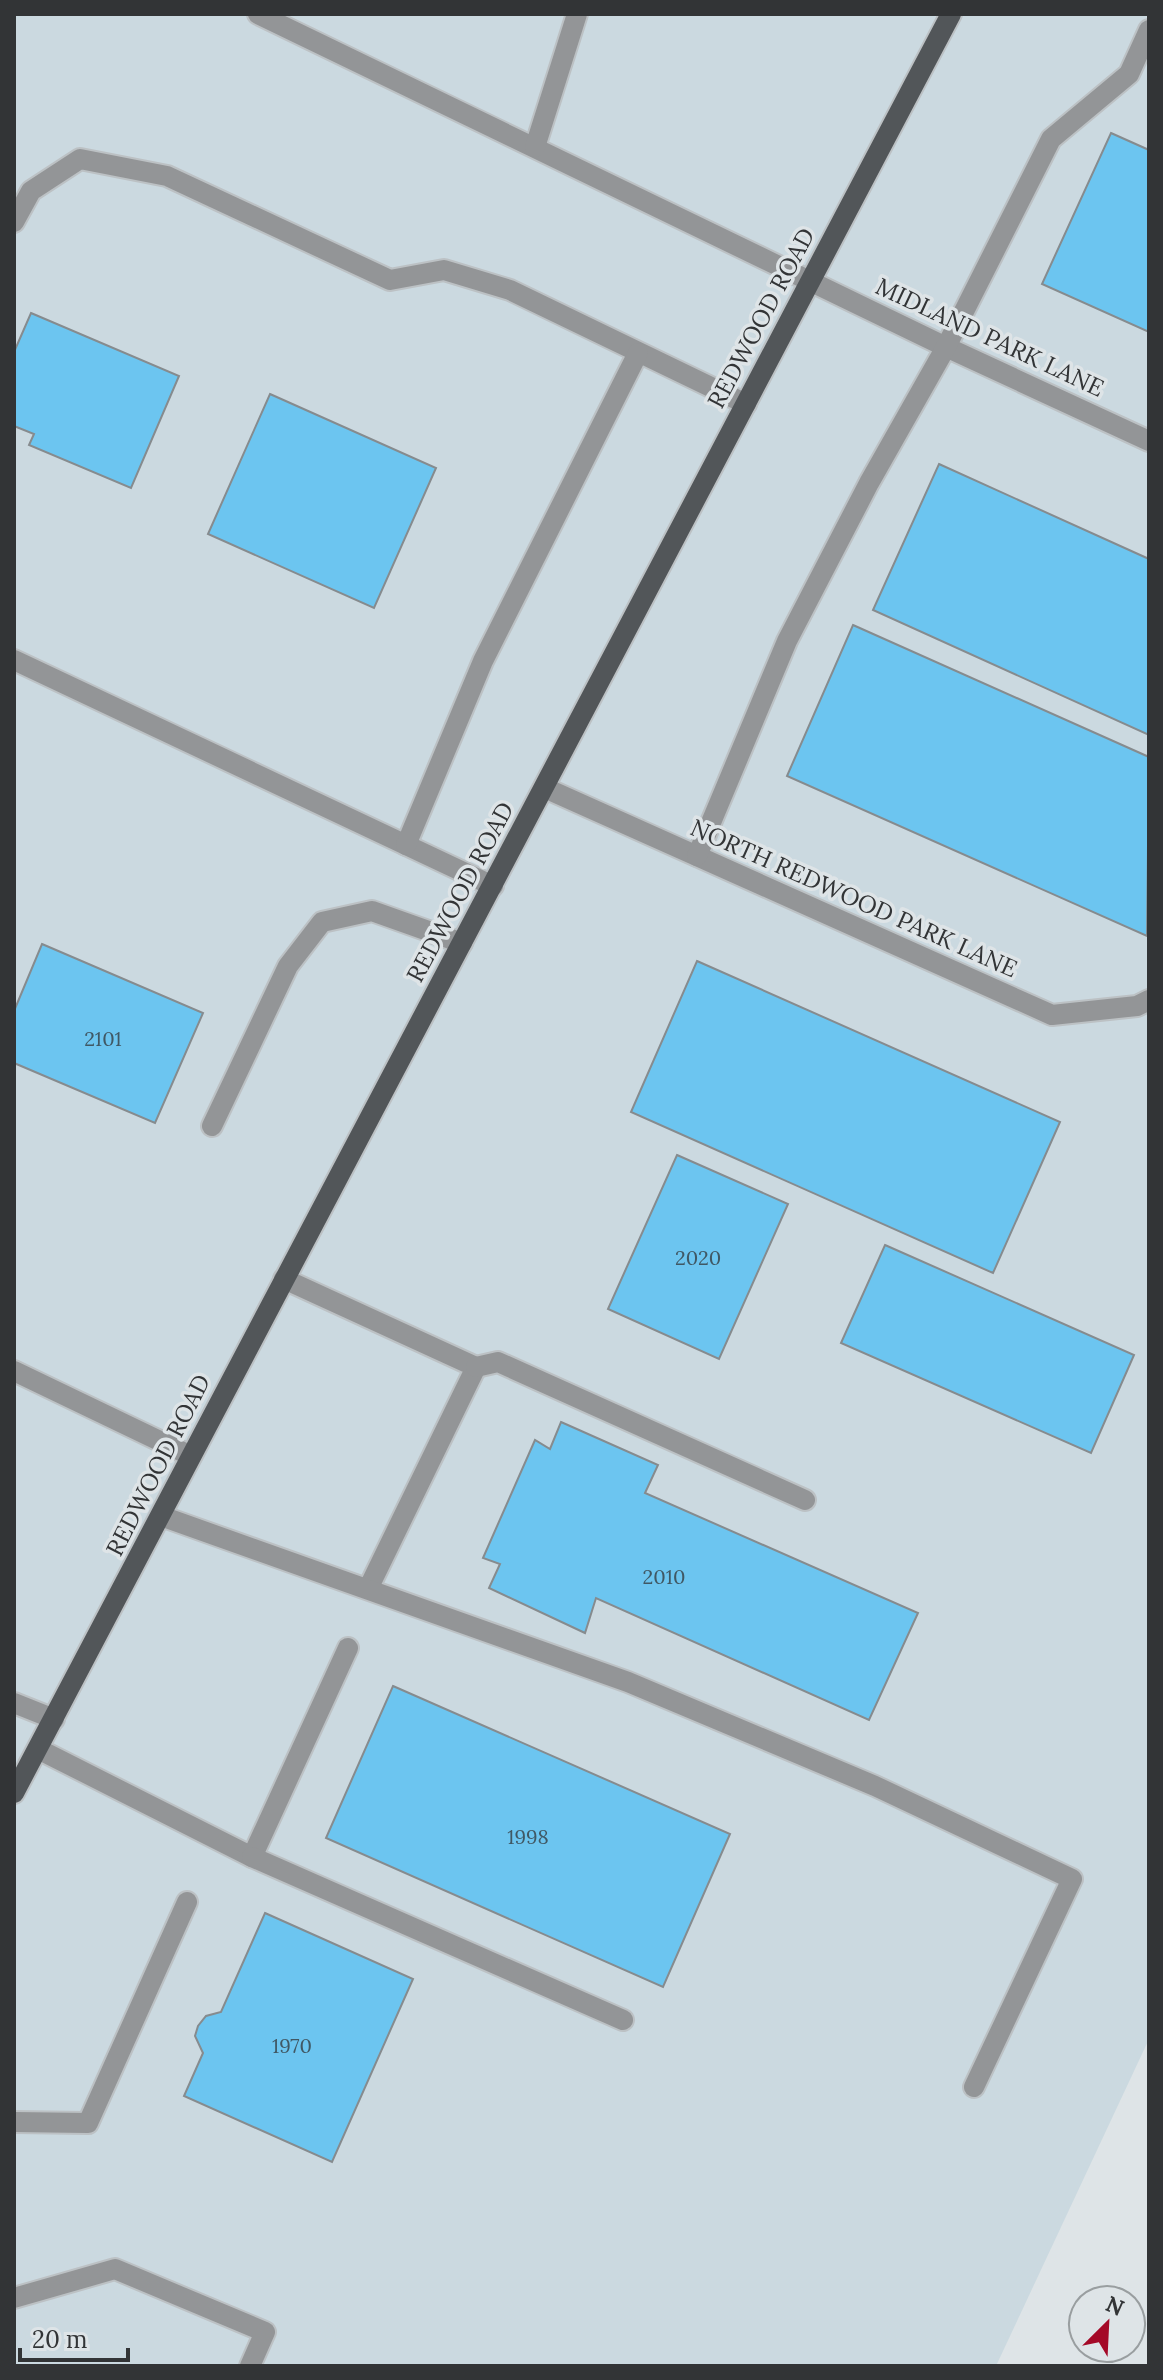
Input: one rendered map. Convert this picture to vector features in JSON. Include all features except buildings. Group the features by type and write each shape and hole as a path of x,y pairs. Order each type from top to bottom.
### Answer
{"main road":[{"name":"REDWOOD ROAD","path":"14,1793 951,14"}],"lane":[{"name":"MIDLAND PARK LANE","path":"258,14 946,347 1149,441"},
{"path":"535,147 577,14"},
{"path":"697,856 787,641 869,483 946,347 1051,139 1129,74 1149,30"},
{"path":"14,222 31,191 80,159 167,176 390,280 444,270 510,290 746,404"},
{"path":"406,845 483,661 638,353"},
{"path":"14,660 493,886"},
{"name":"NORTH REDWOOD PARK LANE","path":"545,788 1052,1015 1137,1006 1149,1000"},
{"path":"212,1126 288,966 322,922 372,911 462,943"},
{"path":"284,1279 476,1367 498,1362 805,1500"},
{"path":"368,1589 476,1367"},
{"path":"14,1371 191,1456"},
{"path":"161,1516 628,1682 875,1786 1072,1879 974,2087"},
{"path":"252,1857 348,1648"},
{"path":"14,1703 54,1719"},
{"path":"38,1749 252,1857 623,2020"},
{"path":"14,2122 88,2123 187,1902"},
{"path":"14,2298 115,2269 265,2332 250,2366"}],"shaded area":[{"path":"14,14 1149,14 1149,2039 996,2366 14,2366"}]}
